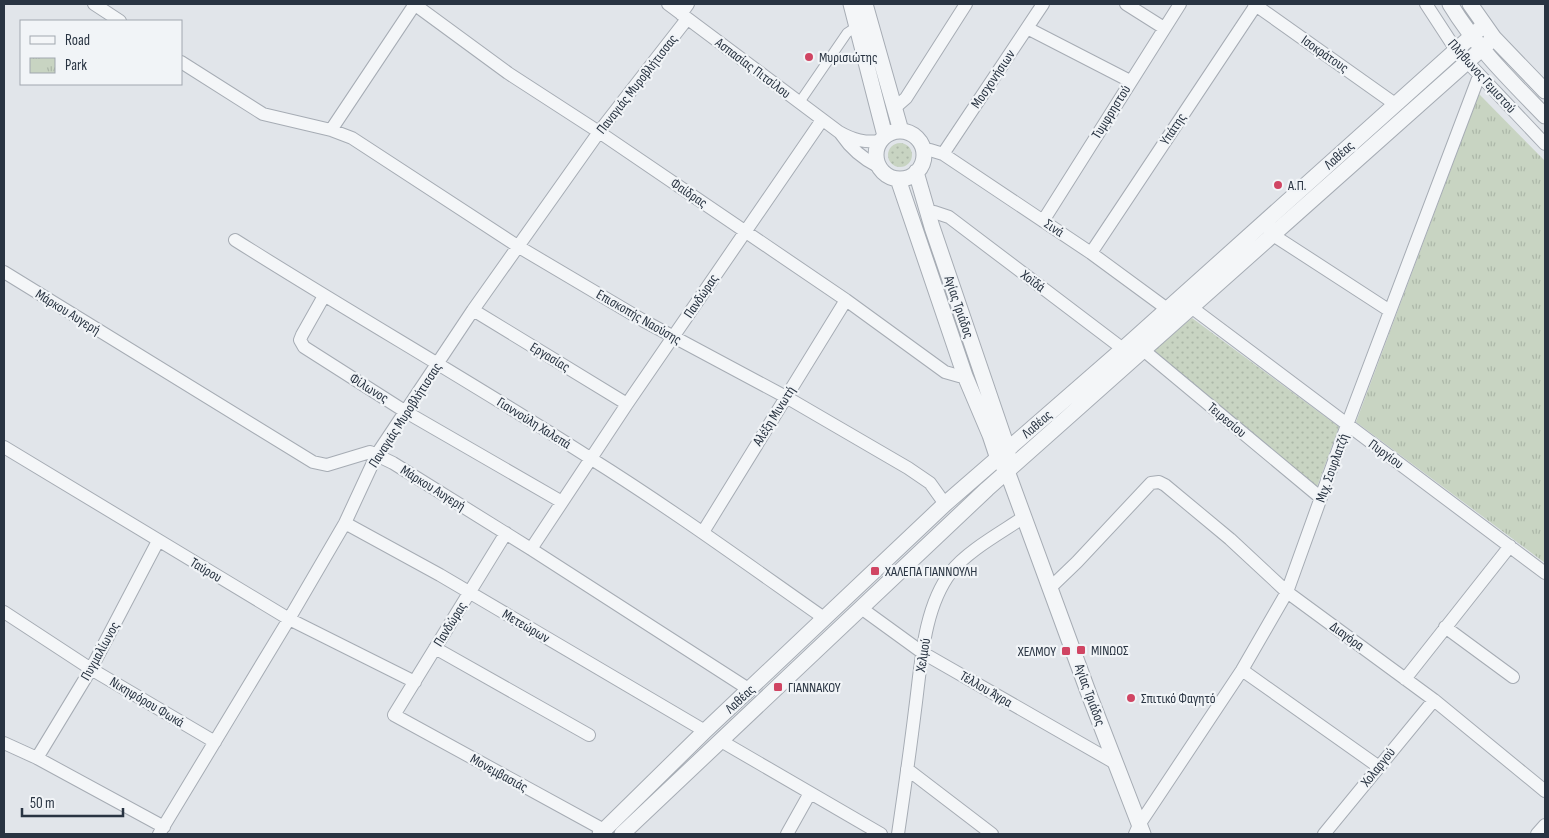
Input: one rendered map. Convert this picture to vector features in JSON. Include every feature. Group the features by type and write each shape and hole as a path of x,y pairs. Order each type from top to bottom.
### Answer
{"street":[{"path":"94,4 118,20"},
{"path":"331,130 414,4"},
{"name":"Φαίδρας","path":"414,4 508,73 599,132 846,300 945,372 965,376"},
{"name":"Ασπασίας Πιτσίλου","path":"668,4 685,12 839,132 860,141 883,138"},
{"path":"862,4 863,25 883,138"},
{"path":"894,107 906,98 966,4"},
{"name":"Μοσχονήσιων","path":"944,154 1044,4"},
{"path":"1126,4 1164,28"},
{"name":"Τυμφρηστού","path":"1043,221 1180,4"},
{"name":"Ισοκράτους","path":"1255,4 1396,104"},
{"name":"Υπάτης","path":"1091,253 1255,4"},
{"name":"Πλήθωνος Γεμιστού","path":"1426,4 1456,50 1467,63 1545,144"},
{"name":"Πλήθωνος Γεμιστού","path":"1450,4 1482,50 1545,116"},
{"path":"1470,4 1494,38 1545,91"},
{"name":"Παναγιάς Μυροβλήτισσας","path":"162,830 290,619 345,523 377,454 473,310 685,12"},
{"path":"863,25 894,107 901,131"},
{"path":"799,102 847,33 863,25"},
{"name":"Λαθέας","path":"1186,303 1264,223 1484,25"},
{"path":"1027,28 1130,81"},
{"name":"Λαθέας","path":"602,832 705,731 945,504 1004,460 1186,303 1273,235 1494,38"},
{"name":"Επισκοπής Ναούσης","path":"182,63 264,114 331,130 352,138 519,247 673,337 786,397 908,468 930,483 945,504"},
{"name":"Μιχ. Σουρλατζή","path":"1139,831 1242,670 1287,592 1347,425 1479,76"},
{"name":"Πανδώρας","path":"531,549 627,404 822,120"},
{"path":"901,131 916,137 923,151 922,162 916,172 911,176 898,179 887,175 880,168 876,154 877,147 883,138 890,133 901,131"},
{"name":"Ασπασίας Πιτσίλου","path":"839,132 854,151 880,168"},
{"name":"Σινά","path":"923,151 930,150 944,154 1091,253 1173,314"},
{"name":"Αγίας Τριάδος","path":"916,172 1004,460 1139,831"},
{"name":"Αγίας Τριάδος","path":"898,179 965,376 990,435 1004,460"},
{"name":"Χοϊδά","path":"928,213 934,212 949,218 1133,350"},
{"path":"1264,223 1273,235 1390,311"},
{"name":"Γιαννούλη Χαλεπά","path":"235,240 591,458 702,532 824,618"},
{"name":"Μάρκου Αυγερή","path":"4,272 313,462 327,465 370,452 377,454 439,490 750,690"},
{"name":"Φίλωνος","path":"324,296 300,340 304,347 406,412 562,502"},
{"name":"Αλέξη Μινωτή","path":"702,532 846,300"},
{"name":"Πυργίου","path":"1186,303 1545,573"},
{"name":"Εργασίας","path":"473,310 627,404"},
{"name":"Λαθέας","path":"622,834 987,489 1004,460 1133,350"},
{"name":"Τειρεσίου","path":"1133,350 1321,498"},
{"name":"Ταύρου","path":"4,447 290,619 415,682"},
{"name":"Διαγόρα","path":"1051,587 1151,483 1158,482 1165,485 1230,539 1287,592 1434,700 1545,791"},
{"name":"Χελμού","path":"898,834 923,653 932,607 938,591 952,571 968,556 1024,517"},
{"name":"Μετεώρων","path":"345,523 705,731"},
{"name":"Πανδώρας","path":"394,715 506,533"},
{"name":"Πυγμαλίωνος","path":"37,758 91,668 158,541"},
{"path":"1405,679 1510,546"},
{"name":"Τέλλου Άγρα","path":"861,608 923,653 1115,763"},
{"name":"Νικηφόρου Φωκά","path":"4,612 91,668 215,742"},
{"path":"1445,627 1513,677"},
{"path":"435,648 589,735"},
{"path":"1242,670 1379,767"},
{"name":"Χολαργού","path":"1324,834 1434,700"},
{"name":"Μονεμβασιάς","path":"394,715 602,832"},
{"path":"721,741 881,834"},
{"path":"4,744 37,758 162,830"},
{"path":"907,769 992,834"},
{"path":"787,834 810,793"},
{"path":"1538,834 1545,825"}],"green space":[{"path":"1479,94 1545,161 1545,563 1356,422"},
{"path":"900,143 908,147 912,155 908,163 900,167 892,163 888,155 892,147"},
{"path":"1192,318 1339,427 1317,487 1153,351"}],"place":[{"name":"Μυρισιώτης","path":"809,57"},
{"name":"Α.Π.","path":"1278,185"},
{"name":"ΧΑΛΕΠΑ ΓΙΑΝΝΟΥΛΗ","path":"875,571"},
{"name":"ΜΙΝΩΟΣ","path":"1081,650"},
{"name":"ΧΕΛΜΟΥ","path":"1066,651"},
{"name":"ΓΙΑΝΝΑΚΟΥ","path":"778,687"},
{"name":"Σπιτικό Φαγητό","path":"1131,698"}]}
